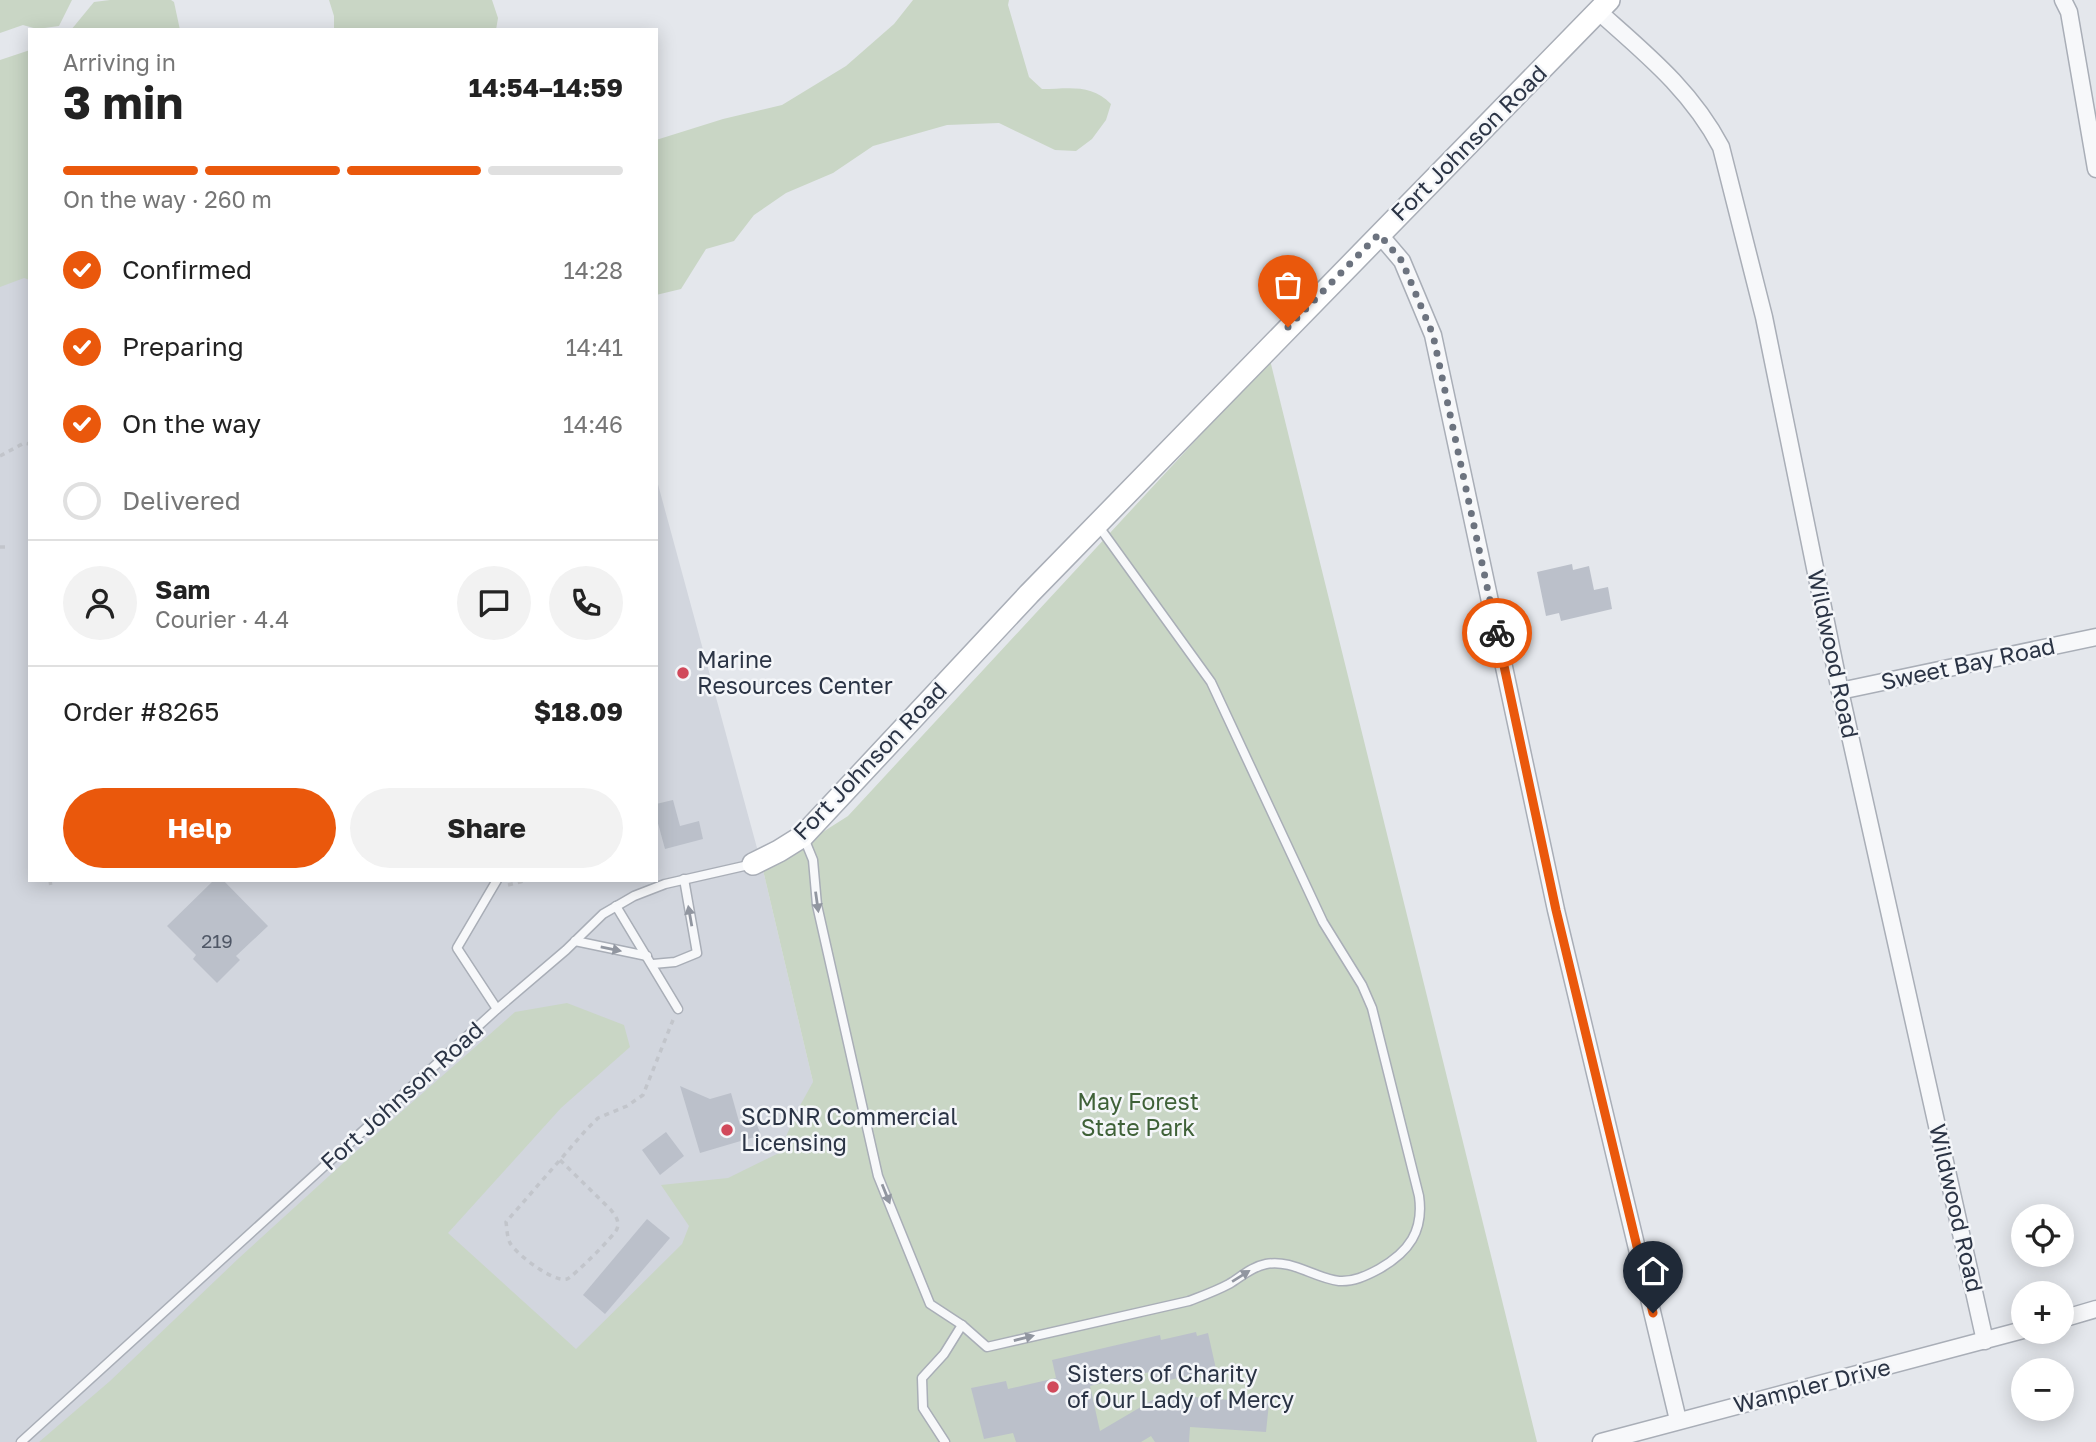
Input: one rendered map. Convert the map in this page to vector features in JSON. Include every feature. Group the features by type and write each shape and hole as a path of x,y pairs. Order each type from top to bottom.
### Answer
{"street":[{"path":"2063,0 2069,12 2096,169"},
{"name":"Fort Johnson Road","path":"753,864 803,835 1097,524 1604,6"},
{"name":"Wildwood Road","path":"1604,6 1674,80 1708,122 1721,147 1764,317 1840,691 1985,1341"},
{"path":"1379,234 1402,261 1433,335 1556,910 1678,1420"},
{"name":"Sweet Bay Road","path":"1840,691 2096,637"},
{"path":"2074,1315 2096,1309"},
{"name":"Wampler Drive","path":"1601,1442 2011,1334"}],"lane":[{"path":"803,835 813,860 817,905 878,1177 930,1304 962,1325 987,1347 1189,1301 1212,1292 1264,1264 1279,1263 1336,1281 1361,1278 1393,1261 1411,1243 1420,1223 1421,1208 1415,1176 1380,1036 1362,985 1323,922 1211,682 1097,524"},
{"name":"Fort Johnson Road","path":"21,1442 603,914 634,896 684,879 753,864"},
{"path":"653,964 675,962 697,954 684,879"},
{"path":"496,882 457,948 497,1009"},
{"path":"616,906 678,1009"},
{"path":"575,942 647,956"},
{"path":"945,1442 923,1408 922,1378 943,1354 962,1325"}],"path":[{"path":"0,456 24,443 28,444"},
{"path":"50,882 51,887"},
{"path":"560,1160 618,1219 617,1229 579,1271 567,1279 555,1280 520,1255 510,1243 506,1222 560,1160 598,1118 628,1105 643,1094 678,1009"}],"shaded area":[{"name":"Marine Resources Center","path":"0,155 28,161 28,882 658,882 658,484 763,870 898,1442 0,1442"}],"green space":[{"path":"0,0 72,0 59,26 34,28 23,25 0,33"},
{"path":"171,0 174,2 180,28 73,28 94,2"},
{"path":"329,0 492,0 498,18 496,28 334,28 334,16"},
{"path":"913,0 1009,0 1008,5 1029,77 1042,89 1087,90 1103,97 1111,104 1106,120 1092,139 1076,151 1055,150 999,123 947,125 873,146 833,173 786,193 754,215 734,241 706,249 681,289 658,295 658,139 723,119 782,105 846,66 894,24"},
{"path":"28,51 28,279 24,278 0,287 0,60"},
{"name":"May Forest State Park","path":"1270,360 1537,1442 39,1442 110,1381 351,1156 515,1012 567,1003 624,1025 630,1047 561,1108 448,1233 576,1349 682,1244 689,1226 661,1185 728,1178 779,1153 813,1082 763,870 848,816"}],"building":[{"path":"1572,564 1573,570 1589,566 1594,590 1608,587 1612,609 1561,621 1559,613 1546,616 1537,572"},
{"path":"673,800 680,826 699,821 703,839 665,849 658,823 658,804"},
{"path":"212,882 225,882 268,926 236,956 240,960 217,983 193,959 196,955 167,926"},
{"name":"SCDNR Commercial Licensing","path":"680,1086 710,1099 731,1093 740,1125 755,1120 761,1135 700,1153"},
{"path":"666,1132 684,1156 660,1175 642,1150"},
{"path":"647,1219 670,1238 605,1314 583,1295"},
{"name":"Sisters of Charity of Our Lady of Mercy","path":"1196,1332 1197,1336 1208,1333 1216,1369 1153,1384 1150,1372 1090,1386 1100,1431 1156,1398 1155,1394 1269,1403 1266,1432 1190,1427 1189,1442 1155,1442 1151,1436 1141,1442 1016,1442 1013,1433 984,1439 971,1388 1006,1381 1008,1389 1056,1378 1052,1360 1160,1335 1161,1340"}],"way so far":[{"path":"1288,327 1379,234 1402,261 1433,335 1497,633"}],"place":[{"name":"Marine Resources Center","path":"683,673"},
{"name":"SCDNR Commercial Licensing","path":"727,1130"},
{"name":"Sisters of Charity of Our Lady of Mercy","path":"1053,1387"}],"route":[{"path":"1497,633 1556,910 1653,1313"}]}
